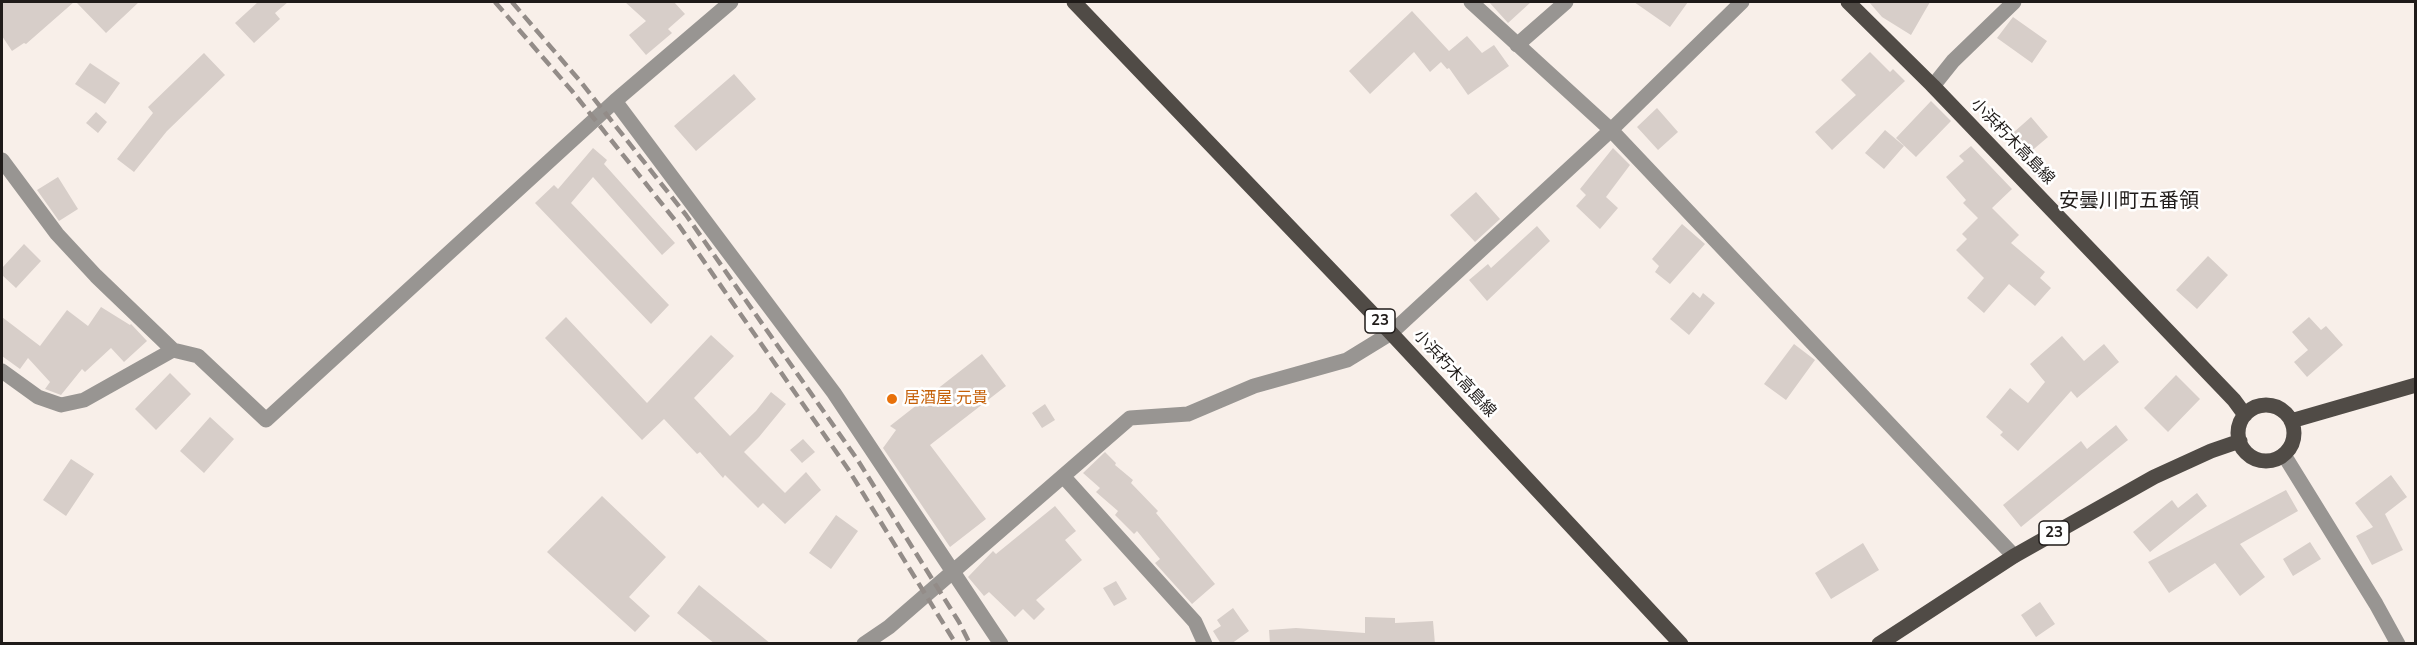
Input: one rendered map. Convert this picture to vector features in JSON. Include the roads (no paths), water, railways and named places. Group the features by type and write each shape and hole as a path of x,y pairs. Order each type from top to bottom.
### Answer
{"main road":[{"name":"小浜朽木高島線","path":"1074,2 1392,333 1682,644"},
{"name":"小浜朽木高島線","path":"1848,2 1933,86 2234,400 2245,415"},
{"path":"2291,421 2415,385"},
{"path":"2269,405 2278,407 2291,421 2294,439 2284,455 2266,461 2249,455 2240,441 2238,432 2245,415 2252,409 2269,405"},
{"name":"23","path":"1879,644 2014,556 2154,477 2211,451 2240,441"}],"street":[{"path":"2,160 57,234 103,283 173,350 198,356 266,420 615,101 731,2"},
{"path":"1471,2 1611,130 2014,556"},
{"path":"1517,45 1566,2"},
{"path":"864,644 889,627 1130,418 1188,414 1254,386 1347,360 1392,333 1611,130 1742,2"},
{"path":"1933,86 1953,61 2014,2"},
{"path":"615,101 834,393 1000,644"},
{"path":"2,370 38,397 61,405 84,400 173,350"},
{"path":"2284,455 2376,604 2398,644"},
{"path":"1063,477 1196,622 1205,644"}],"railway":[{"path":"495,2 572,91 678,224 848,469 956,644"},
{"path":"512,2 580,81 686,215 857,459 959,622 970,644"}],"place":[{"name":"居酒屋 元貴","path":"892,399"}],"district":[{"name":"安曇川町五番領","path":"2129,202"}]}
